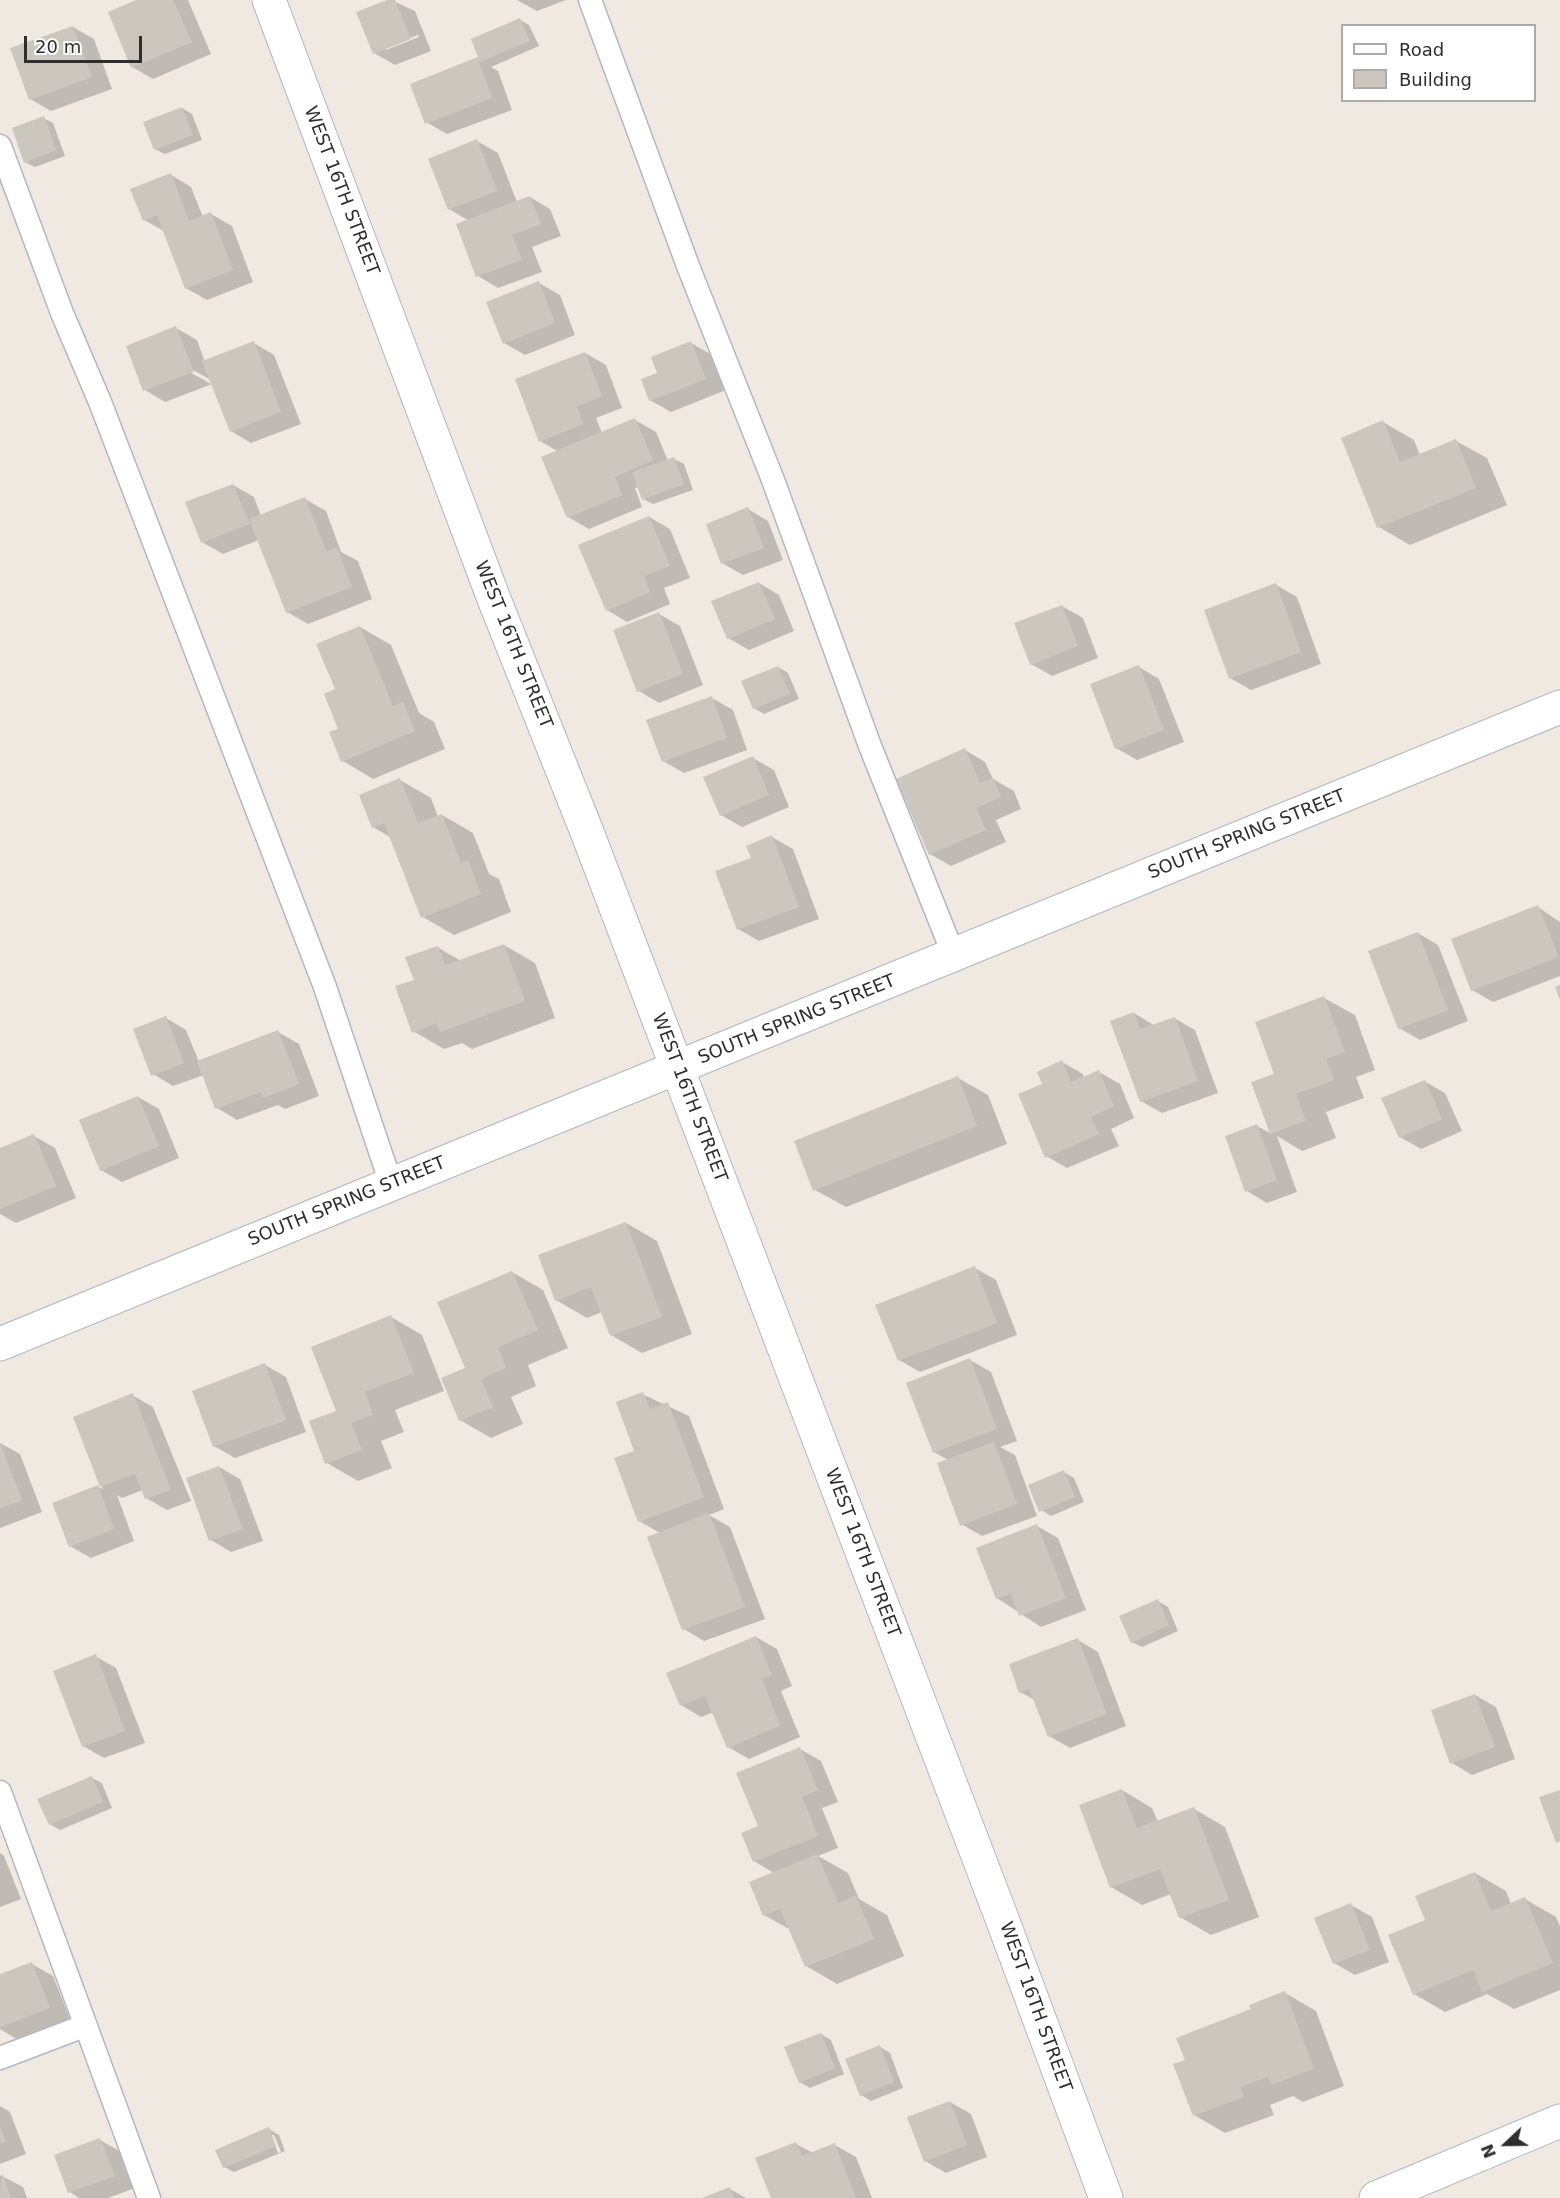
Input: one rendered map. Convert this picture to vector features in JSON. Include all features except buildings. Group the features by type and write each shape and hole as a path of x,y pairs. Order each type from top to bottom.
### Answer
{"street":[{"name":"WEST 16TH STREET","path":"269,0 494,599 591,843 1001,1916 1106,2198"},
{"name":"SOUTH SPRING STREET","path":"0,1344 1560,707"},
{"path":"1401,2193 1560,2121"}],"lane":[{"path":"590,0 688,266 773,480 870,746 954,956"},
{"path":"0,146 62,313 105,413 325,987 391,1184"},
{"path":"0,1792 149,2198"},
{"path":"0,2058 84,2026"}]}
